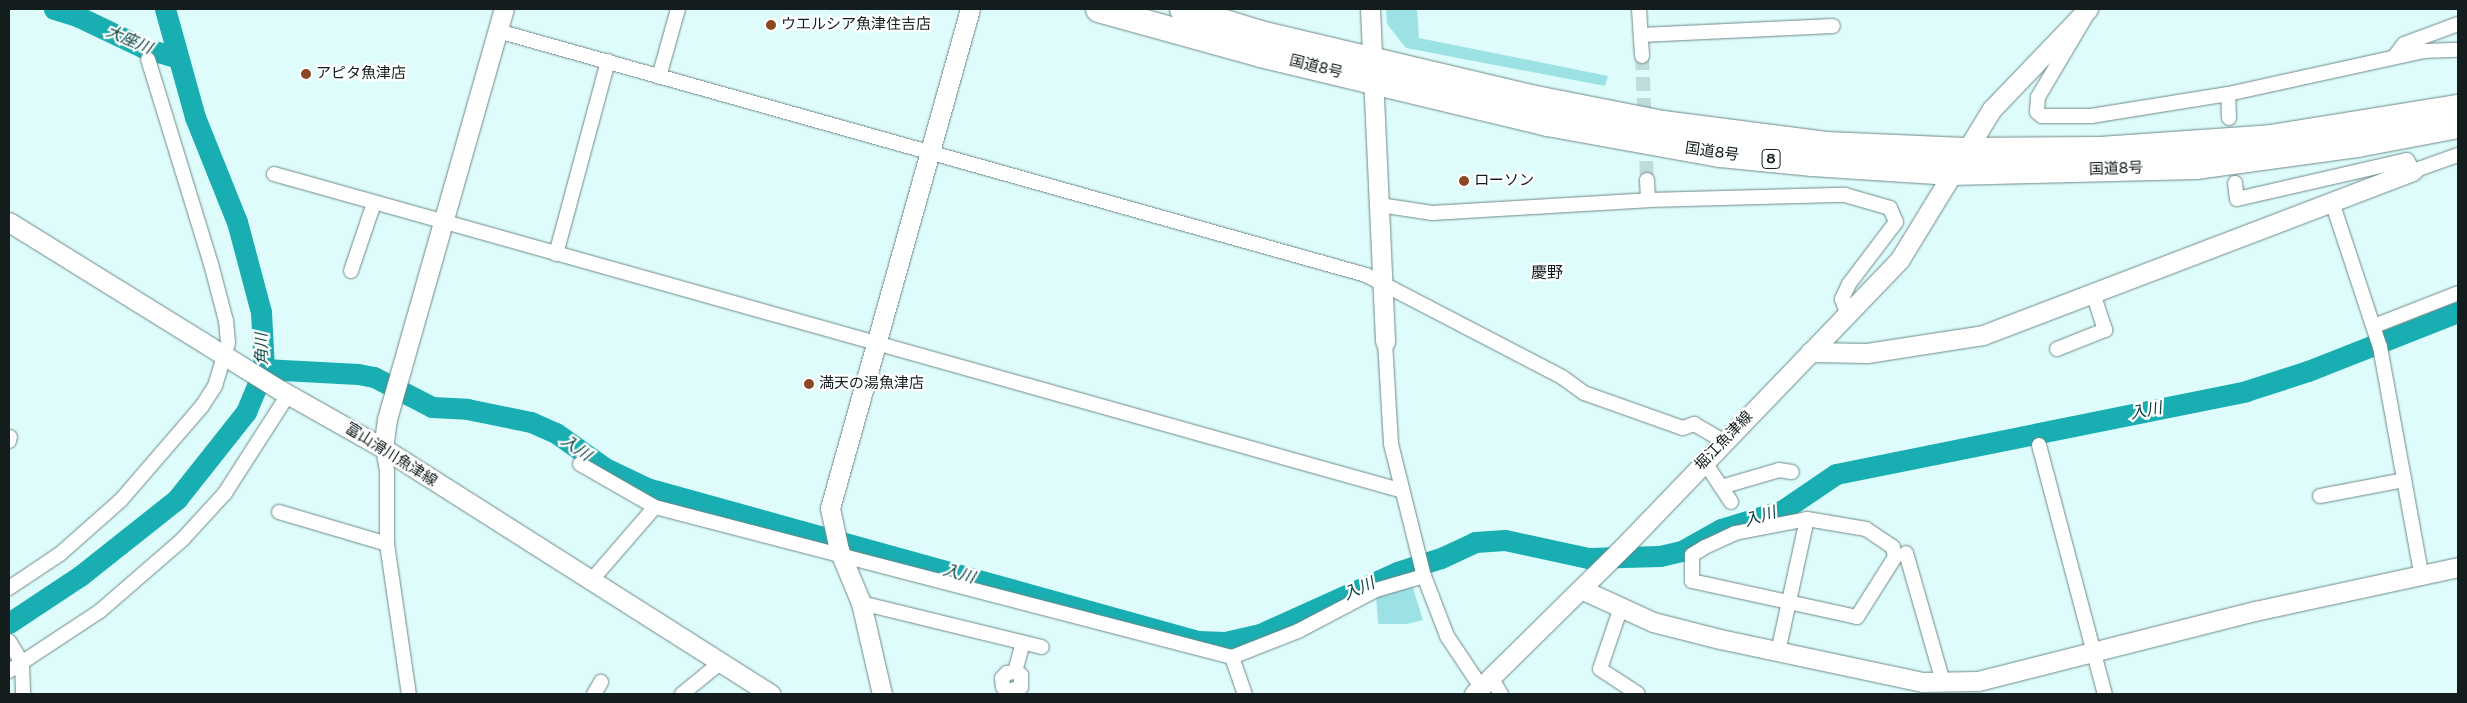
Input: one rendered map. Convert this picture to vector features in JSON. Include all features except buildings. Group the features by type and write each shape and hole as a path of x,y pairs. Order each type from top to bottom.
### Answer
{"highway":[{"name":"国道8号","path":"1098,9 1373,71 1530,97 1662,123 1826,144 1965,150 2100,149 2270,137 2458,106"},
{"name":"国道8号","path":"1182,9 1373,71 1547,123 1720,154 1951,172 2196,166 2357,144 2458,125"}],"street":[{"path":"409,694 387,544 387,471 383,448 387,419 504,9"},
{"path":"659,76 678,9"},
{"path":"882,694 861,603 831,526 830,508 834,484 931,153 970,9"},
{"path":"1370,9 1380,205 1384,342 1391,444 1400,490 1424,576 1447,636 1482,686 1501,694"},
{"path":"1639,9 1642,56"},
{"path":"2089,9 2038,97 2037,112 2042,116 2091,116 2228,94 2394,56 2424,51 2458,50"},
{"name":"堀江魚津線","path":"1482,686 1581,589 1900,259 1927,219 1951,172 1992,109 2025,71 2089,9"},
{"path":"2394,56 2404,44 2458,24"},
{"path":"1641,35 1833,26"},
{"path":"498,31 1366,275 1562,378 1584,393 1683,428 1694,424 1724,441"},
{"path":"9,588 60,554 121,500 202,406 215,386 226,357 228,343 226,322 148,59"},
{"path":"556,254 608,61"},
{"path":"2228,94 2229,118"},
{"path":"1810,352 1867,353 1983,335 2458,155"},
{"path":"2235,183 2237,199 2406,160 2413,171"},
{"path":"274,174 1400,490"},
{"path":"1647,180 1648,200"},
{"path":"1380,205 1432,213 1648,200 1846,195 1890,208 1896,222 1849,284 1842,299 1847,313"},
{"path":"2332,202 2374,326 2422,573"},
{"path":"351,271 374,203"},
{"name":"富山滑川魚津線","path":"9,222 284,393 383,448 590,582 770,694"},
{"path":"2374,326 2458,293"},
{"path":"2057,349 2105,330 2093,294"},
{"path":"9,671 20,659 100,611 182,540 225,493 284,393"},
{"path":"2039,445 2105,694"},
{"path":"1704,461 1731,502"},
{"path":"580,464 655,507 840,553 1232,657 1298,631 1376,590 1424,576"},
{"path":"1721,487 1778,470 1792,472"},
{"path":"2320,496 2404,480"},
{"path":"590,582 655,507"},
{"path":"279,512 387,544"},
{"path":"1778,652 1806,519"},
{"path":"1806,519 1866,529 1893,547 1895,557 1857,617 1788,603 1692,581 1692,555 1735,533 1806,519"},
{"path":"1906,554 1943,682"},
{"path":"1581,589 1653,622 1922,688 1943,682 1978,682 2422,573 2458,567"},
{"path":"861,603 1042,647"},
{"path":"1621,607 1600,669 1638,694"},
{"path":"9,641 20,659 23,694"},
{"path":"1015,672 1023,642"},
{"path":"1232,657 1245,694"},
{"path":"682,694 720,663"}],"shaded area":[{"path":"1386,9 1417,9 1419,38 1608,76 1605,86 1406,48 1387,24"},
{"path":"1412,585 1423,620 1407,624 1378,624 1376,595"}],"waterway":[{"name":"大座川","path":"54,9 77,16 144,48 178,58"},
{"name":"角川","path":"9,623 80,576 177,499 246,412 264,369 261,312 237,222 195,117 165,9"},
{"name":"入川","path":"264,369 358,374 374,377 432,407 467,409 531,422 556,433 605,468 647,488 1198,641 1225,642 1260,634 1397,572 1441,558 1475,542 1505,540 1588,558 1660,556 1682,551 1721,529 1783,510 1836,474 2246,391 2308,371 2458,312"}],"tunnel":[{"path":"1642,56 1647,180"}],"place":[{"name":"ウエルシア魚津住吉店","path":"771,25"},
{"name":"アピタ魚津店","path":"306,74"},
{"name":"ローソン","path":"1464,181"},
{"name":"満天の湯魚津店","path":"809,384"}],"district":[{"name":"慶野","path":"1547,273"}]}
